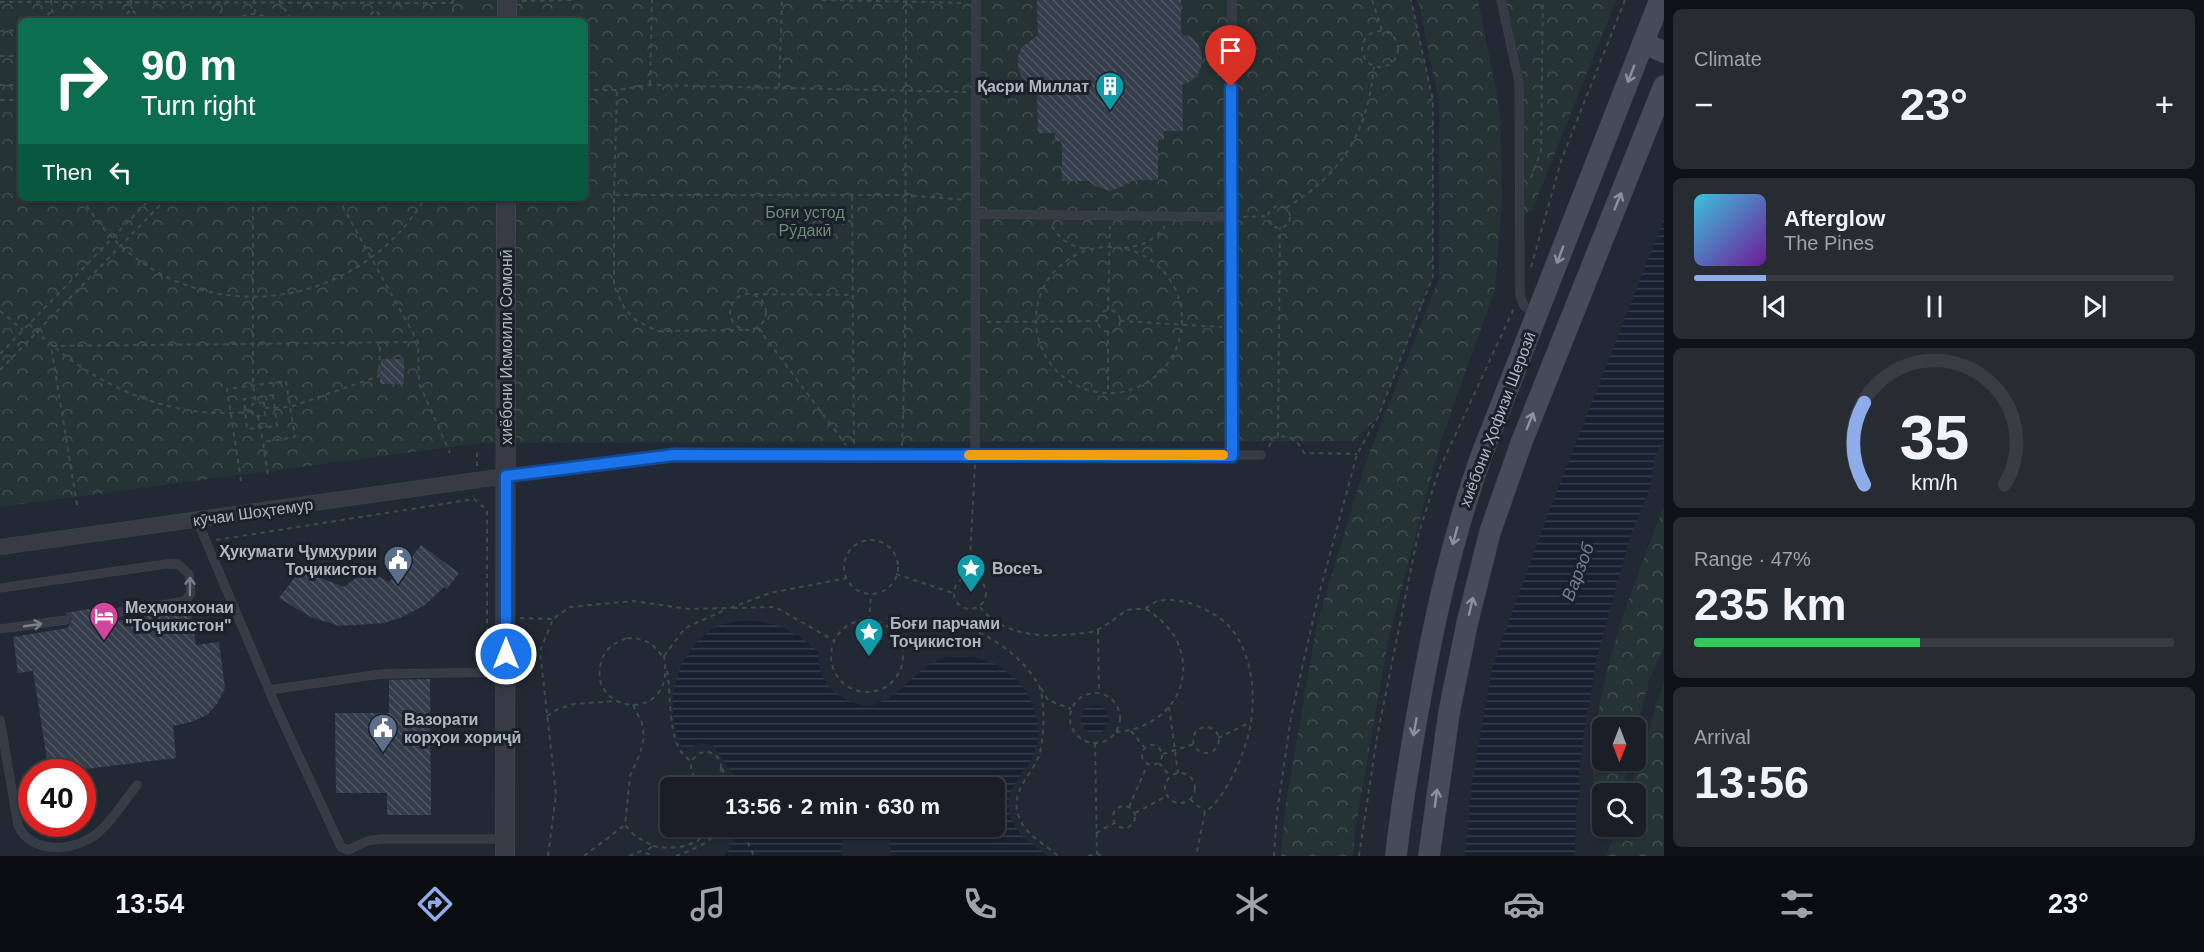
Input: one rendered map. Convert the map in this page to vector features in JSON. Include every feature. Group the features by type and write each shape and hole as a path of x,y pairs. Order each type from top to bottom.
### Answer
{"main road":[{"name":"хиёбони Ҳофизи Шерозӣ","path":"1396,856 1405,787 1429,647 1454,539 1482,454 1660,0"},
{"path":"1643,43 1664,52"},
{"name":"хиёбони Ҳофизи Шерозӣ","path":"1429,856 1449,713 1467,624 1490,532 1522,441 1664,86"}],"street":[{"path":"507,0 507,18"},
{"name":"хиёбони Исмоили Сомонӣ","path":"505,848 506,201"},
{"name":"кӯчаи Шоҳтемур","path":"0,547 506,476"}],"lane":[{"path":"1232,0 1232,456"},
{"path":"1501,0 1519,82 1520,296 1524,306 1537,314"},
{"path":"975,455 976,2"},
{"path":"975,214 1231,217"},
{"path":"506,476 667,455 1261,455"},
{"path":"197,520 269,690 338,842 344,849 352,849 367,841 381,839 505,848"},
{"path":"0,588 166,564 178,564 189,574 191,593 184,601 103,615"},
{"path":"0,629 66,620"},
{"path":"269,690 381,674 506,672"},
{"path":"0,720 3,753 18,825 25,838 38,847 57,849 91,838 107,824 136,785"}],"path":[{"path":"507,0 573,0"},
{"path":"650,85 652,0"},
{"path":"779,87 782,0"},
{"path":"822,0 976,2"},
{"path":"1372,0 1382,30"},
{"path":"1274,856 1277,813 1291,717 1317,602 1357,454 1378,417 1432,276 1433,101 1411,0"},
{"path":"1520,192 1530,179 1541,151 1543,0"},
{"path":"1359,856 1377,737 1418,539 1439,470 1520,296 1535,257 1562,158 1625,0"},
{"path":"51,1 52,10 59,18"},
{"path":"124,18 131,9 131,1"},
{"path":"218,18 227,1"},
{"path":"254,1 255,14"},
{"path":"279,1 290,18"},
{"path":"0,2 453,1 453,18"},
{"path":"902,455 905,349 906,1"},
{"path":"131,9 140,18"},
{"path":"44,18 52,10"},
{"path":"367,18 375,10 383,18"},
{"path":"240,18 255,14 267,18"},
{"path":"0,31 18,30"},
{"path":"1382,30 1395,38 1399,45 1399,53 1390,65 1382,68 1374,67 1363,57 1363,42 1374,31 1382,30"},
{"path":"0,56 18,56"},
{"path":"1269,216 1275,208 1286,208 1321,184 1344,159 1357,137 1366,114 1374,67"},
{"path":"0,85 18,85"},
{"path":"588,90 616,90 650,85 975,92"},
{"path":"616,90 614,286 625,309 637,321 657,331 743,330 758,328 764,322 765,306 760,298 753,294"},
{"path":"0,100 18,100"},
{"path":"614,195 905,195 975,201"},
{"path":"852,196 854,454"},
{"path":"84,201 111,238 152,270 179,283 208,292 253,297 285,295 338,279 372,258 403,229 423,201"},
{"path":"0,354 148,201"},
{"path":"0,370 164,201"},
{"path":"253,201 253,386 256,404"},
{"path":"340,201 418,342 419,383 450,453"},
{"path":"1269,216 1272,225 1280,228 1287,225 1290,221 1286,208"},
{"path":"1048,214 1056,233 1071,245 1090,249 1109,247 1133,251 1153,262 1169,278 1179,298 1183,326 1174,354 1161,372 1142,386 1108,393 1086,389 1066,379 1044,354 1037,333 1039,300 1048,280 1062,264 1090,249"},
{"path":"1108,310 1111,215"},
{"path":"1122,248 1143,244 1152,239 1175,215"},
{"path":"1231,217 1269,216"},
{"path":"1278,436 1280,228"},
{"path":"743,330 736,327 730,320 729,311 731,303 737,297 745,294 853,295"},
{"path":"1108,310 1117,313 1120,321 1115,330 1108,331 1101,328 1098,321 1101,314 1108,310"},
{"path":"0,311 23,330"},
{"path":"975,322 1098,321"},
{"path":"1120,321 1232,327"},
{"path":"29,324 51,346 89,373 134,395 181,408 231,413 252,411"},
{"path":"758,328 854,454"},
{"path":"1108,331 1108,393"},
{"path":"51,346 418,342"},
{"path":"265,408 290,407 379,376 380,343"},
{"path":"51,346 77,505"},
{"path":"241,481 227,389 286,381 295,437 263,442"},
{"path":"273,395 275,408 277,426 247,429 244,399 273,395"},
{"path":"264,402 265,408 266,415 253,417 252,404 264,402"},
{"path":"258,416 268,477"},
{"path":"1261,455 1267,451 1273,438 1278,436 1287,436 1294,440 1304,453 1357,454"},
{"path":"969,577 975,455"},
{"path":"207,542 474,499 487,510 487,672"},
{"path":"871,540 885,544 891,549 897,563 896,574 891,584 885,589 871,594 856,590 847,578 844,564 850,550 863,541 871,540"},
{"path":"896,574 954,594 960,606 973,609 980,607 987,597 987,591 981,580 969,577 958,582 954,594"},
{"path":"692,761 683,756 675,735 664,656 685,628 770,593 847,578"},
{"path":"870,621 871,594"},
{"path":"548,856 556,794 540,651 553,619 570,607 633,601 688,609 775,607 835,641"},
{"path":"980,607 988,619 1021,632 1058,636 1098,630 1130,609 1145,608 1158,602 1177,601 1196,605 1229,626 1243,650 1249,668 1252,685 1251,722 1243,753 1214,807 1206,812 1196,856"},
{"path":"1116,732 1131,731 1152,722 1169,707 1177,695 1181,682 1183,668 1176,640 1169,628 1145,608"},
{"path":"505,618 553,619"},
{"path":"860,621 870,621 884,625 901,643 903,655 901,668 896,678 886,687 874,691 856,690 840,680 834,670 831,657 839,634 848,626 860,621"},
{"path":"892,631 899,626 927,622 955,625 975,631 997,642 1018,660 1040,686 1048,700 1071,710"},
{"path":"1098,630 1099,693"},
{"path":"616,701 605,691 600,681 599,670 607,650 616,642 638,638 657,648 663,658 664,656"},
{"path":"547,716 558,709 574,704 616,701 633,705 644,704 654,698 663,686 666,668"},
{"path":"1040,686 1044,725 1042,746 1039,758 1020,786 1017,812 1022,825 1058,856"},
{"path":"1099,693 1108,697 1115,704 1120,712 1120,722 1116,732 1107,740 1095,743 1086,741 1072,728 1071,710 1082,696 1099,693"},
{"path":"584,856 625,825 630,776 640,754 644,737 642,723 633,705"},
{"path":"1169,707 1178,773"},
{"path":"1218,738 1251,722"},
{"path":"1201,728 1210,728 1218,738 1217,747 1206,753 1198,751 1194,744 1194,735 1201,728"},
{"path":"1131,731 1145,748"},
{"path":"1095,743 1097,854"},
{"path":"1162,754 1194,744"},
{"path":"1154,745 1160,748 1162,754 1159,763 1154,766 1148,765 1142,757 1145,748 1154,745"},
{"path":"696,777 692,771 692,761 699,754 709,752 718,757 726,777"},
{"path":"1159,763 1170,776"},
{"path":"1129,807 1148,765"},
{"path":"716,777 721,766"},
{"path":"1183,773 1192,779 1195,789 1190,798 1178,803 1167,796 1165,785 1170,776 1183,773"},
{"path":"1134,813 1167,796"},
{"path":"1190,798 1206,812"},
{"path":"1129,807 1134,813 1134,821 1129,827 1121,828 1114,823 1113,815 1117,808 1129,807"},
{"path":"1096,833 1114,823"},
{"path":"625,825 635,836 653,846 674,849 688,846 702,837"},
{"path":"676,856 692,850 712,837"},
{"path":"745,837 754,856"},
{"path":"629,856 635,852 646,851 653,846"},
{"path":"646,851 654,856"},
{"path":"1088,856 1097,854 1104,856"}],"green space":[{"name":"Боғи устод Рӯдакӣ","path":"0,0 1411,0 1433,101 1433,276 1378,417 1353,441 480,443 0,507"},
{"path":"1418,0 1478,0 1500,111 1502,199 1495,289 1441,440 1389,636 1355,830 1353,856 1281,856 1285,810 1317,624 1366,462 1439,278 1439,101"},
{"path":"1505,0 1616,0 1533,208 1522,218 1522,73"},
{"path":"1664,506 1664,646 1649,680 1640,717 1598,717 1612,652 1636,579"},
{"path":"1664,681 1664,856 1606,856 1614,837 1646,837 1646,783 1632,783 1636,771 1646,771 1646,739"},
{"path":"1593,771 1626,771 1624,783 1593,783"}],"water":[{"name":"Варзоб","path":"1664,219 1664,439 1654,458 1651,486 1631,534 1597,656 1582,745 1579,774 1580,795 1576,805 1575,856 1465,856 1472,784 1492,668 1548,514"},
{"path":"733,622 763,622 796,634 818,652 820,670 829,686 855,704 870,705 882,702 894,695 928,666 947,657 966,656 984,660 1014,677 1031,700 1038,728 1033,756 1014,784 1009,798 1009,807 1017,829 1048,856 891,856 890,840 842,840 842,856 724,856 735,837 1005,837 1005,777 734,777 713,745 699,743 685,751 677,735 674,717 673,698 676,680 692,647 705,634 721,625"},
{"path":"1095,705 1105,709 1109,719 1105,729 1095,733 1085,729 1081,719 1085,709"}],"building":[{"name":"Қасри Миллат","path":"1037,0 1181,0 1181,34 1191,37 1198,44 1202,54 1202,64 1198,74 1191,81 1182,85 1183,131 1164,131 1164,140 1158,140 1158,180 1130,180 1124,186 1110,191 1095,186 1089,181 1062,181 1062,141 1055,141 1055,133 1038,133 1037,88 1021,76 1018,67 1018,56 1022,47 1038,35"},
{"path":"381,359 404,359 404,384 380,384"},
{"name":"Ҳукумати Ҷумҳурии Тоҷикистон","path":"421,545 459,573 447,589 444,587 425,605 402,617 384,623 339,626 311,617 279,598 308,560 320,569 316,576 344,587 356,578 366,575 378,576 388,582 413,563 409,560"},
{"path":"102,607 97,615 103,623 190,609 196,645 219,642 225,688 217,704 207,715 173,726 176,758 96,768 96,759 47,759 33,671 18,673 13,637 68,628 72,619 65,613"},
{"name":"Вазорати корҳои хориҷӣ","path":"430,679 431,815 387,815 387,793 336,793 335,713 389,713 389,680"}],"slow traffic":[{"path":"969,455 1223,455"}],"place":[{"name":"Қасри Миллат","path":"1110,112"},
{"name":"Ҳукумати Ҷумҳурии Тоҷикистон","path":"398,586"},
{"name":"Восеъ","path":"971,594"},
{"name":"Меҳмонхонаи \"Тоҷикистон\"","path":"104,642"},
{"name":"Боғи парчами Тоҷикистон","path":"869,658"},
{"name":"Вазорати корҳои хориҷӣ","path":"383,754"}],"route":[{"path":"506,654 506,476 625,459 674,455 1232,456 1231,87"}]}
